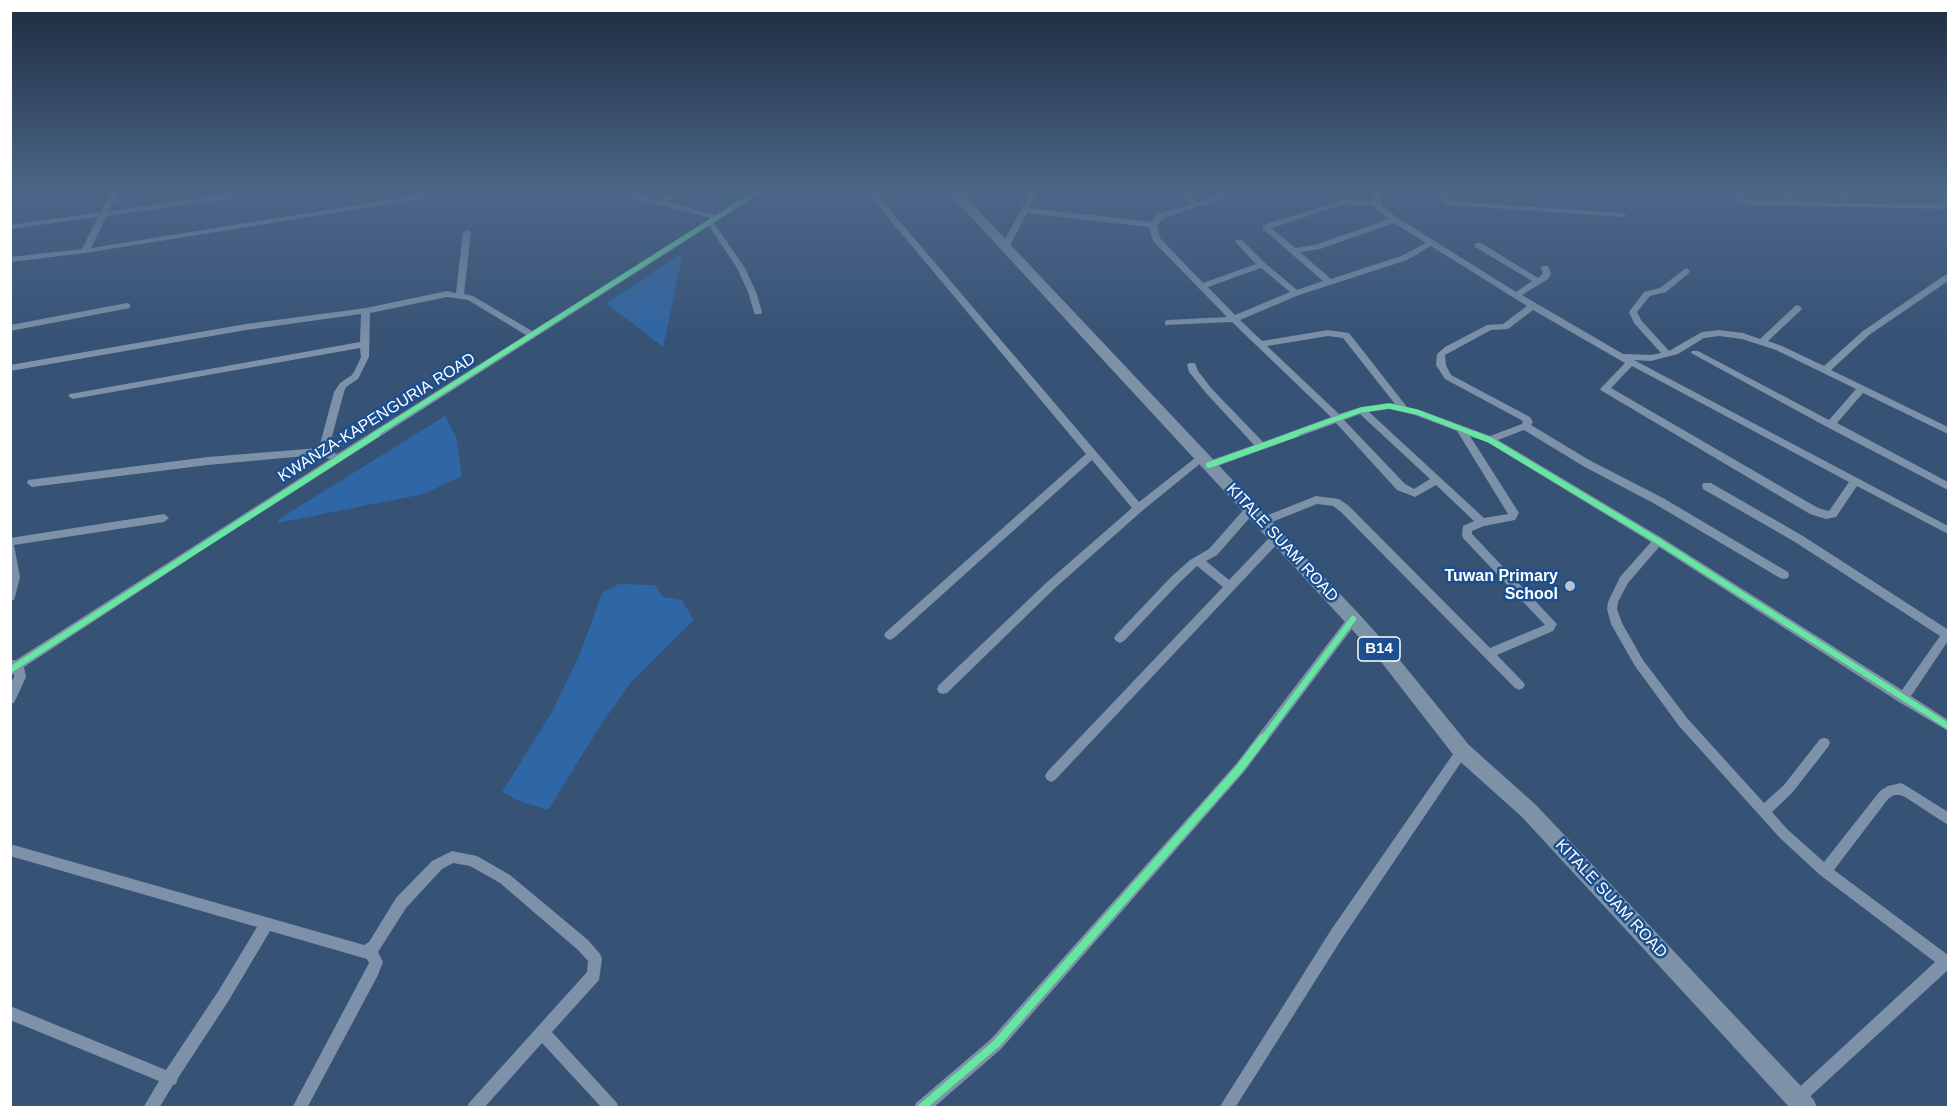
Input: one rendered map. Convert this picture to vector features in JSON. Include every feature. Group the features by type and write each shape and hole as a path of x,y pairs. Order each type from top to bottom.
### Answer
{"highway":[{"name":"KITALE SUAM ROAD","path":"1001,242 1353,619 1462,751 1529,811 1802,1103"}],"street":[{"path":"85,251 89,242"},
{"path":"10,260 140,242"},
{"path":"460,295 466,242"},
{"name":"KWANZA-KAPENGURIA ROAD","path":"13,666 677,242"},
{"path":"726,242 741,268 758,312"},
{"path":"912,242 1138,508"},
{"path":"1005,247 1008,242"},
{"path":"1159,242 1234,319 1337,418 1401,487 1415,493 1437,480"},
{"path":"1239,242 1262,265 1296,292"},
{"path":"1284,242 1329,282"},
{"path":"1294,251 1317,248 1333,242"},
{"path":"1168,323 1234,319 1296,292 1404,258 1431,243 1618,355 1948,530"},
{"path":"1478,245 1539,282"},
{"path":"1202,286 1262,265"},
{"path":"1517,295 1539,282 1547,274 1545,268"},
{"path":"1667,354 1633,312 1649,292 1663,290 1686,271"},
{"path":"1825,370 1866,333 1948,277"},
{"path":"10,368 246,327 366,311 447,294 470,298 533,335"},
{"path":"10,328 127,306"},
{"path":"1490,440 1525,426 1527,419 1448,377 1441,365 1442,354 1490,327 1505,327 1533,306"},
{"path":"1762,342 1798,308"},
{"path":"323,452 339,392 343,385 355,377 365,357 366,311"},
{"path":"1260,344 1328,333 1346,335 1403,408"},
{"path":"1618,355 1651,358 1675,352 1702,335 1729,333 1762,342 1825,370 1948,431"},
{"path":"73,396 364,344"},
{"path":"1695,353 1948,486"},
{"path":"1631,362 1605,389 1814,511 1826,515 1832,514 1856,481"},
{"path":"1192,365 1194,372 1209,391 1261,446"},
{"path":"1830,425 1862,388"},
{"path":"943,689 1050,586 1138,508 1206,461 1261,446 1361,410 1389,406 1403,408 1490,440 1658,541 1948,726"},
{"path":"1361,410 1482,522"},
{"path":"1525,426 1586,463 1659,501 1784,575"},
{"path":"1460,428 1514,513 1510,517 1482,522 1467,529 1470,541 1551,624 1548,628 1488,654"},
{"path":"32,483 208,461 323,452 339,458"},
{"path":"890,635 1092,455"},
{"path":"1707,486 1799,539 1948,634 1944,649 1903,698"},
{"path":"1120,638 1175,580 1256,516 1316,500 1335,502 1345,509 1519,685"},
{"path":"10,597 15,577 10,544 164,518"},
{"path":"1051,776 1228,586 1276,538"},
{"path":"1658,541 1624,580 1614,595 1612,609 1617,624 1660,693 1763,812 1825,871 1947,962 1802,1103"},
{"path":"1198,561 1228,586"},
{"path":"921,1107 996,1044 1239,768 1353,619"},
{"path":"10,699 20,677 13,666"},
{"path":"1763,812 1788,789 1824,743"},
{"path":"1226,1107 1336,935 1462,751"},
{"path":"1825,871 1884,795 1892,790 1901,789 1909,793 1948,819"},
{"path":"10,850 370,953"},
{"path":"370,953 401,903 437,865 452,857 472,860 506,879 583,945 595,959 594,975 474,1107"},
{"path":"150,1107 171,1079 267,923"},
{"path":"299,1107 373,970 376,962 369,949 370,953"},
{"path":"10,1013 171,1079"},
{"path":"543,1033 612,1107"}],"shaded area":[{"path":"683,253 663,347 606,303"},
{"path":"445,416 456,437 462,476 424,494 278,523 279,519"},
{"path":"619,584 655,585 663,597 682,600 694,620 632,681 602,723 548,810 517,800 502,792 552,712 579,656 602,593"}],"cycle path":[{"path":"10,670 197,548 678,242"},
{"path":"1209,465 1361,410 1389,406 1417,412 1490,440 1658,541 1948,726"},
{"path":"921,1108 996,1044 1240,768 1353,619"}],"place":[{"name":"Tuwan Primary School","path":"1570,586"}]}
